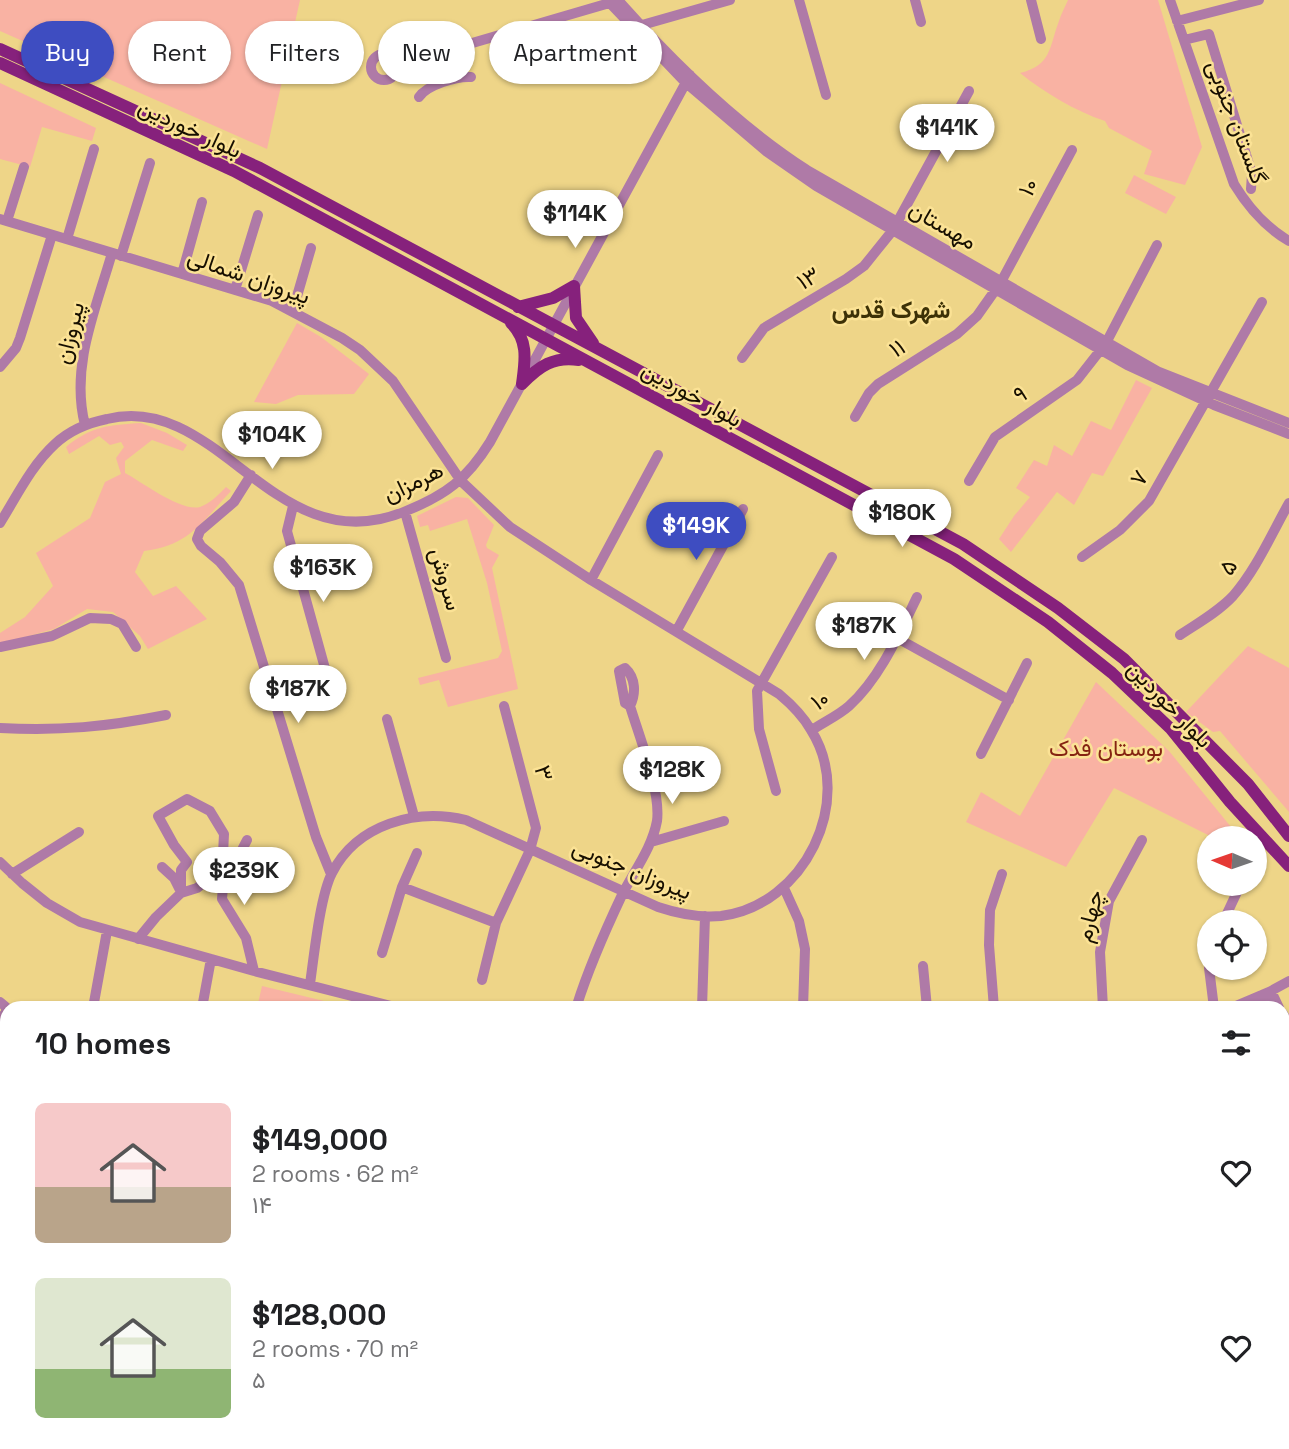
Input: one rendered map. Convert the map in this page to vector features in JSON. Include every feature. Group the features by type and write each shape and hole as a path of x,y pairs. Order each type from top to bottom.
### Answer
{"main road":[{"name":"بلوار خوردین","path":"0,49 260,168 963,544 1047,600 1124,659 1248,784 1289,836"},
{"name":"بلوار خوردین","path":"0,63 234,172 954,559 1048,622 1112,673 1171,729 1230,802 1289,866"},
{"path":"518,307 553,298 574,286 576,317 583,331 598,349"},
{"path":"504,315 523,341 526,354 522,384"},
{"path":"522,384 541,366 556,360 591,362"},
{"path":"1230,802 1231,788 1239,783 1248,784"}],"street":[{"path":"684,0 687,12"},
{"path":"657,21 730,0"},
{"path":"799,0 826,95"},
{"path":"915,0 921,22"},
{"path":"1031,0 1041,39"},
{"name":"گلستان جنوبی","path":"1170,0 1234,184 1248,205 1265,223 1289,241"},
{"path":"1177,21 1259,0"},
{"path":"475,42 614,1 632,21"},
{"path":"1184,40 1209,34 1252,174 1251,189"},
{"path":"662,53 768,152 1103,346 1139,371 1209,398 1289,434"},
{"name":"هرمزان","path":"0,523 47,451 69,433 113,417 132,416 166,421 200,439 293,506 322,517 357,522 382,520 441,495 461,481 476,464 633,177 647,157 686,77"},
{"path":"419,97 424,91 443,84"},
{"name":"۱۳","path":"742,358 764,328 846,279 864,265 895,226 969,91"},
{"path":"67,239 94,149"},
{"name":"۱۰","path":"998,286 1072,150"},
{"name":"پیروزان","path":"85,425 79,395 80,362 149,163"},
{"path":"4,220 24,167"},
{"path":"182,274 202,202"},
{"path":"235,290 258,215"},
{"name":"پیروزان شمالی","path":"4,220 272,301 293,310 351,344 393,381 461,481"},
{"path":"0,367 16,348 20,338 52,235"},
{"name":"۹","path":"969,481 995,437 1077,380 1103,346 1157,245"},
{"path":"293,310 312,248"},
{"name":"۱۱","path":"855,417 869,393 878,384 957,334 977,316 998,286"},
{"name":"۷","path":"1082,557 1121,530 1149,501 1262,302"},
{"path":"1209,398 1289,423"},
{"path":"591,580 658,455"},
{"path":"251,475 234,502 200,531 197,539 239,585 313,827 331,874"},
{"name":"پیروزان جنوبی","path":"310,984 331,874 350,848 370,832 392,822 414,816 443,815 466,820 676,913 723,916 757,905 784,888 812,852 826,812 827,780 822,755 812,730 794,708 762,681 591,580 510,527 461,481"},
{"name":"۵","path":"1180,635 1220,609 1234,595 1255,564 1289,503"},
{"path":"293,506 287,531 334,701"},
{"path":"677,631 743,509"},
{"name":"سروش","path":"405,512 446,658"},
{"path":"776,791 756,712 757,691 832,557"},
{"name":"۱۰","path":"812,730 849,706 870,682 897,638 917,597"},
{"path":"0,647 52,636 90,618 111,619 122,624 136,647"},
{"path":"897,638 1009,700"},
{"path":"981,754 1027,663"},
{"name":"۳","path":"482,979 496,923 535,834 536,821 504,706"},
{"path":"578,1001 590,966 624,892 651,842 657,820 656,795 630,706"},
{"path":"0,728 69,729 112,726 166,715"},
{"path":"387,719 414,816"},
{"path":"138,939 181,892 197,888 212,876 223,853 224,834 210,811 187,799 158,816 187,862 181,870 181,892"},
{"path":"651,842 724,821"},
{"path":"12,874 79,832"},
{"path":"247,840 223,887 222,899 246,938 254,971"},
{"name":"چهارم","path":"1103,1001 1100,951 1109,901 1142,840"},
{"path":"382,953 402,887 417,853"},
{"path":"0,862 47,904 80,922 364,1001"},
{"path":"162,867 174,878 181,892"},
{"path":"993,1001 989,945 990,910 1002,874"},
{"path":"402,887 496,923"},
{"path":"784,888 799,920 805,949 803,1001"},
{"path":"702,1001 705,916"},
{"path":"94,1001 107,931"},
{"path":"203,1001 211,960"},
{"path":"923,966 926,1001"},
{"path":"1266,993 1289,974"},
{"path":"1210,980 1213,1001"},
{"path":"1247,1001 1289,981"},
{"path":"1266,993 1268,1001"},
{"path":"1266,993 1273,1001"}],"green space":[{"path":"0,0 300,0 295,21 245,21 245,84 281,84 267,149 114,81 114,21 21,21 21,40 0,31"},
{"path":"1068,0 1158,0 1202,147 1185,185 1144,174 1152,151 1109,128 1105,121 1061,101 1020,73 1038,65 1048,54"},
{"path":"0,83 96,128 92,141 42,127 30,167 0,159"},
{"path":"1134,175 1176,197 1166,214 1125,193"},
{"path":"297,323 321,337 369,374 354,394 298,395 276,404 254,402"},
{"path":"1136,380 1152,388 1103,476 1092,473 1074,505 1057,492 1011,552 999,539 1030,497 1016,488 1034,460 1047,466 1054,445 1072,456 1091,421 1111,430"},
{"path":"141,423 167,433 187,445 183,451 152,440 125,461 125,473 172,501 192,507 208,503 226,487 231,491 194,531 184,538 173,544 144,551 135,572 153,596 176,586 207,619 148,649 140,636 113,612 87,609 54,629 0,644 0,633 25,617 53,586 36,553 90,518 105,482 121,474 116,458 124,447 121,442 110,445 99,436 69,454 66,447 101,428"},
{"path":"456,497 468,498 494,525 486,545 499,555 492,568 518,689 448,707 439,680 420,685 418,678 498,658 502,651 487,583 467,519 430,531 428,525 420,527 417,516"},
{"path":"1248,646 1289,668 1289,812 1220,731 1213,732 1186,712"},
{"name":"بوستان فدک","path":"1096,682 1169,751 1230,826 1197,826 1197,830 1114,788 1066,867 966,822 981,792 1020,816"},
{"path":"262,986 324,1001 259,1001"}],"district":[{"name":"شهرک قدس","path":"891,309"}]}
